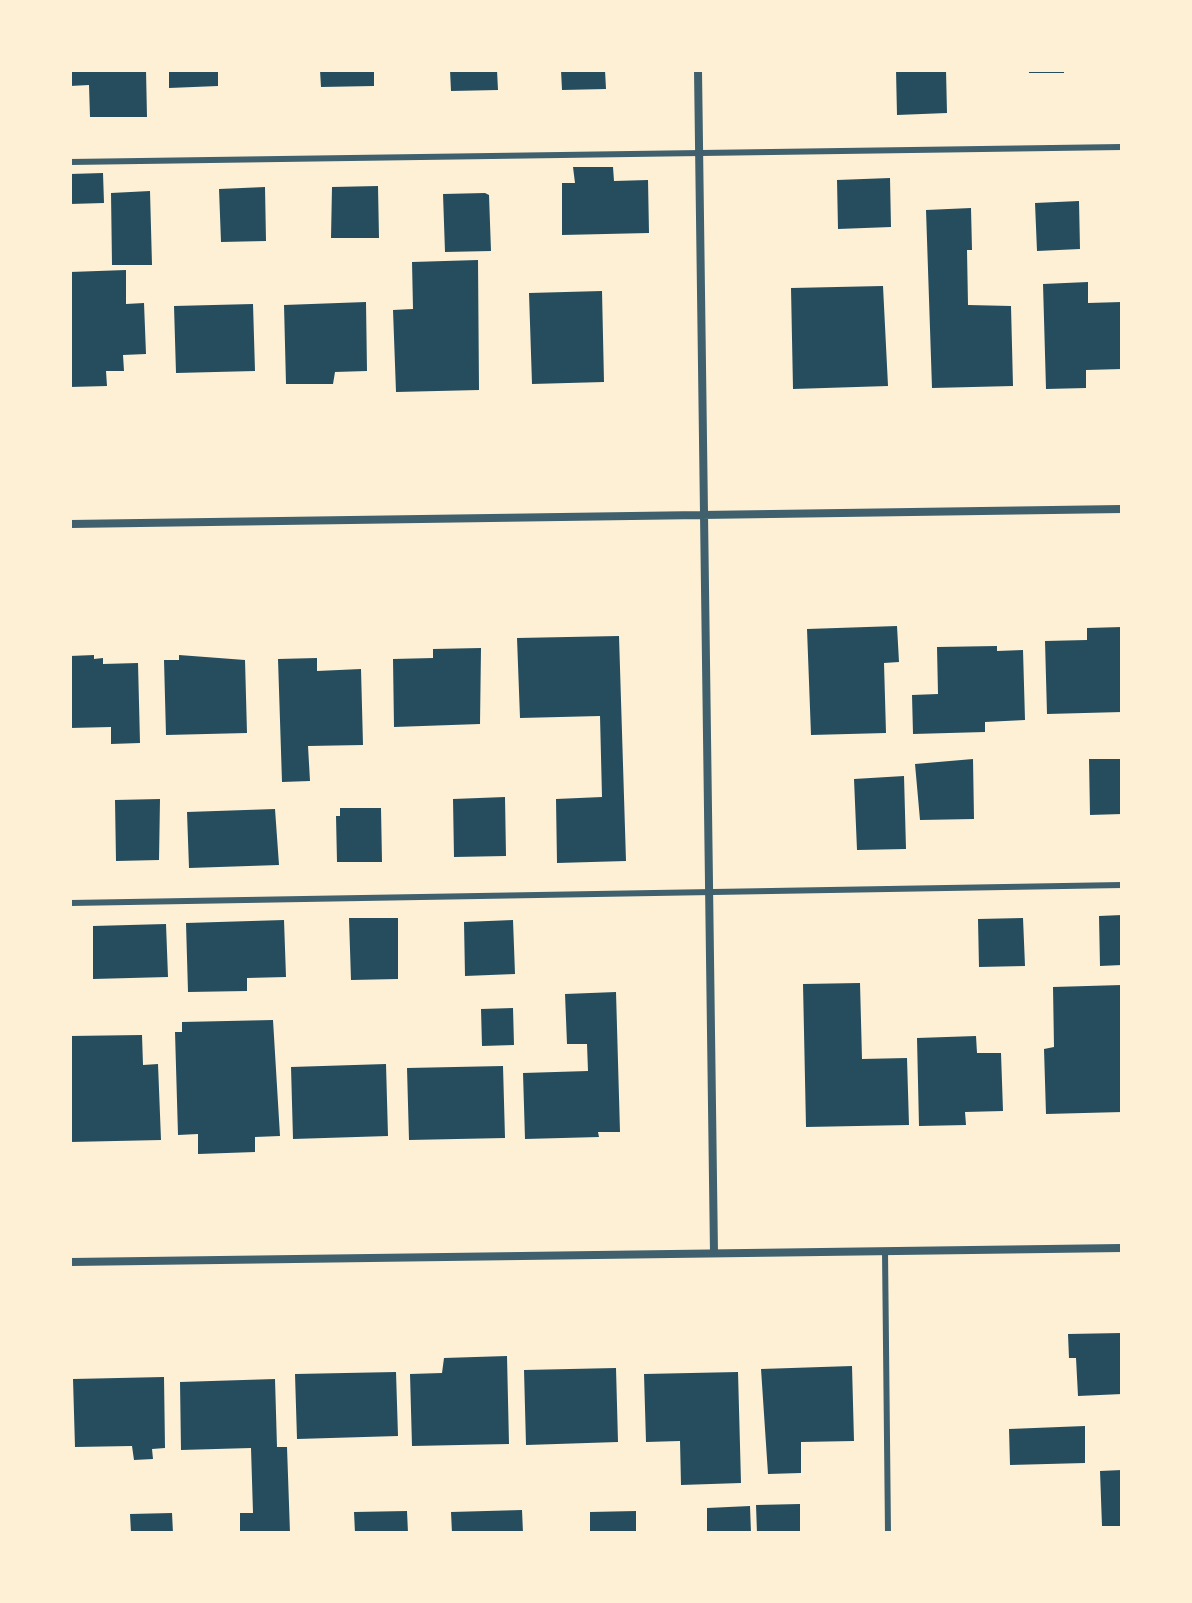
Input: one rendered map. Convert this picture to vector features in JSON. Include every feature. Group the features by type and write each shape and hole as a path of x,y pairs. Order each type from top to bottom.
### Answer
{"street":[{"path":"698,70 714,1253"},
{"path":"70,524 1122,509"},
{"path":"70,1262 1122,1248"}],"lane":[{"path":"70,162 1122,147"},
{"path":"70,903 1122,885"},
{"path":"885,1251 888,1533"}],"building":[{"path":"70,70 146,70 147,117 90,117 89,85 70,86"},
{"path":"169,70 218,70 218,86 169,88"},
{"path":"320,70 374,70 374,86 321,87"},
{"path":"450,70 497,70 498,90 451,91"},
{"path":"561,70 605,70 606,89 562,90"},
{"path":"896,70 946,70 947,113 897,115"},
{"path":"1029,70 1064,70 1064,73 1029,73"},
{"path":"573,167 613,167 614,181 648,180 649,233 562,235 562,183 575,183"},
{"path":"103,173 104,203 70,204 70,174"},
{"path":"890,178 891,227 838,229 837,180"},
{"path":"378,186 379,238 331,238 332,187"},
{"path":"265,187 266,241 221,242 219,189"},
{"path":"150,191 152,265 112,265 111,193"},
{"path":"443,194 489,195 491,251 445,252"},
{"path":"1079,201 1080,249 1037,251 1035,203"},
{"path":"971,208 972,250 967,250 968,305 1011,306 1013,386 932,388 926,210"},
{"path":"478,260 479,390 396,392 393,310 413,309 412,262"},
{"path":"126,270 126,304 144,303 146,354 123,355 124,371 106,371 107,386 70,387 70,272"},
{"path":"1088,282 1088,303 1122,302 1122,369 1086,370 1086,388 1046,389 1043,284"},
{"path":"883,286 888,386 793,389 791,288"},
{"path":"602,291 604,382 532,384 529,293"},
{"path":"366,302 367,371 335,372 333,384 286,384 284,305"},
{"path":"253,304 255,371 176,373 174,306"},
{"path":"897,626 899,662 884,663 886,733 811,735 807,629"},
{"path":"1122,627 1122,712 1047,714 1045,641 1087,640 1087,628"},
{"path":"619,636 626,861 557,863 556,799 602,797 600,716 520,718 517,638"},
{"path":"997,646 997,651 1023,650 1025,720 985,722 985,732 913,734 912,695 938,694 937,647"},
{"path":"481,648 480,724 394,727 393,659 433,658 433,649"},
{"path":"94,655 94,659 103,658 103,664 138,663 140,743 111,744 111,727 70,728 70,656"},
{"path":"179,655 245,660 247,733 166,735 164,660 179,660"},
{"path":"317,658 317,671 361,669 363,745 308,746 310,781 282,782 278,659"},
{"path":"973,759 974,819 920,820 915,764"},
{"path":"1089,759 1122,759 1122,814 1090,815"},
{"path":"904,776 906,849 857,850 854,779"},
{"path":"505,797 506,856 454,857 453,799"},
{"path":"160,799 159,860 116,861 115,800"},
{"path":"340,808 381,808 382,862 337,862 336,816 340,816"},
{"path":"275,809 279,865 189,868 187,812"},
{"path":"1122,915 1122,965 1100,966 1099,916"},
{"path":"349,918 398,918 398,979 351,980"},
{"path":"1023,918 1025,966 979,967 978,919"},
{"path":"284,920 286,977 247,978 247,991 188,992 186,923"},
{"path":"513,920 515,974 465,976 464,922"},
{"path":"166,924 168,977 93,979 93,926"},
{"path":"860,983 862,1059 907,1058 909,1125 806,1127 803,984"},
{"path":"1122,985 1122,1112 1046,1114 1044,1049 1054,1047 1053,987"},
{"path":"616,992 620,1132 598,1132 599,1137 525,1139 523,1073 588,1071 587,1044 567,1044 565,994"},
{"path":"513,1008 514,1045 482,1046 481,1009"},
{"path":"273,1020 280,1136 255,1137 255,1152 198,1154 198,1134 178,1135 175,1032 182,1032 182,1022"},
{"path":"142,1035 143,1065 158,1064 161,1140 70,1142 70,1036"},
{"path":"976,1036 977,1053 1001,1053 1003,1111 965,1112 966,1125 919,1126 917,1038"},
{"path":"386,1064 388,1136 293,1139 291,1067"},
{"path":"503,1066 505,1138 409,1140 407,1068"},
{"path":"1122,1333 1122,1394 1078,1396 1076,1358 1069,1358 1068,1334"},
{"path":"507,1356 509,1444 412,1446 410,1374 442,1373 444,1358"},
{"path":"852,1366 854,1441 801,1442 801,1473 768,1474 761,1369"},
{"path":"616,1368 618,1442 526,1445 524,1370"},
{"path":"396,1372 398,1436 297,1439 295,1374"},
{"path":"738,1372 741,1483 681,1485 680,1441 646,1442 644,1374"},
{"path":"164,1377 165,1448 152,1449 153,1459 134,1460 132,1446 75,1447 73,1379"},
{"path":"275,1379 277,1447 287,1447 290,1533 240,1533 240,1513 253,1513 251,1448 181,1450 180,1382"},
{"path":"1085,1426 1085,1463 1010,1465 1009,1429"},
{"path":"1122,1470 1122,1526 1102,1526 1100,1471"},
{"path":"800,1504 800,1533 757,1533 756,1505"},
{"path":"750,1506 751,1533 707,1533 707,1508"},
{"path":"522,1510 523,1533 452,1533 451,1512"},
{"path":"407,1511 408,1533 355,1533 354,1512"},
{"path":"636,1511 636,1533 590,1533 590,1512"},
{"path":"172,1513 173,1533 131,1533 130,1514"}]}
